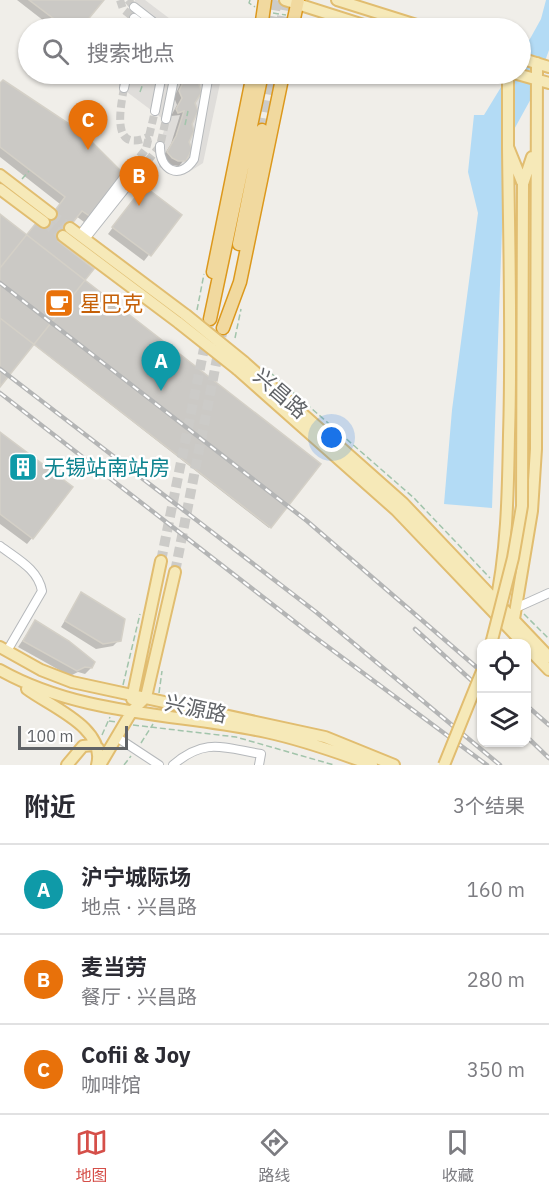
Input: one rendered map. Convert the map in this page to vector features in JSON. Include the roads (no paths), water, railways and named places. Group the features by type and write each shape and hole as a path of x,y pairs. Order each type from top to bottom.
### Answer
{"highway":[{"path":"293,1 293,18"},
{"path":"250,84 215,256 210,319 260,84"},
{"path":"262,130 223,328 240,282 281,84"}],"main road":[{"path":"337,0 394,18"},
{"path":"293,1 344,18"},
{"path":"531,61 549,67"},
{"path":"514,626 532,511 536,449 537,63"},
{"path":"531,78 549,83"},
{"path":"495,606 507,525 510,399 508,84"},
{"path":"508,147 523,184"},
{"path":"492,639 513,558 522,506 523,184 535,147"},
{"path":"0,175 48,218 0,189"},
{"name":"兴昌路","path":"182,319 66,232 82,237 240,365 404,503 495,606 549,657"},
{"path":"132,711 126,693 161,561"},
{"path":"99,765 118,738 132,711 146,697 175,572"},
{"name":"兴昌路","path":"514,626 522,639"},
{"name":"兴源路","path":"3,649 41,670 72,682 325,737 394,765"},
{"name":"兴昌路","path":"531,651 549,670"},
{"path":"4,672 86,729 97,747 99,765"},
{"name":"兴源路","path":"4,672 34,688 63,698 115,709 265,732 322,746 372,765"},
{"path":"444,765 477,683"},
{"path":"67,765 83,746 97,747"}],"street":[{"path":"134,7 148,18"},
{"path":"124,88 125,84"},
{"path":"155,111 160,84"},
{"path":"166,119 173,84"},
{"path":"160,146 161,162 167,168 175,171 185,169 194,159 207,84"},
{"path":"82,237 129,178"},
{"path":"0,546 31,569 39,580 42,591 3,649"},
{"path":"518,607 549,593"},
{"path":"118,738 159,765"},
{"path":"173,765 198,747 213,746 261,754 259,765"}],"water":[{"path":"546,0 549,0 549,50 533,95 505,146 492,508 444,504 452,410 478,213 468,172 474,115 484,115 503,84 531,84 531,37 541,19"}],"tunnel":[{"path":"120,0 123,9 134,18"},
{"path":"128,0 134,7"},
{"path":"273,18 276,0"},
{"path":"283,18 286,0"},
{"path":"262,130 270,84"},
{"path":"124,88 120,118 124,135 129,140 150,136"},
{"path":"125,176 146,149 155,111"},
{"path":"132,180 160,146 166,119"},
{"path":"51,214 70,228"},
{"path":"44,222 63,236"},
{"path":"161,561 210,319"},
{"path":"175,572 223,328"}],"railway":[{"path":"0,283 307,521 477,668"},
{"path":"0,369 316,612 500,765"},
{"path":"0,393 308,632 487,765"},
{"path":"415,629 477,685"},
{"path":"531,709 549,725"},
{"path":"531,741 549,758"}],"place":[{"name":"Cofii & Joy","path":"88,150"},
{"name":"麦当劳","path":"139,206"},
{"name":"星巴克","path":"59,303"},
{"name":"沪宁城际场","path":"161,391"},
{"name":"无锡站南站房","path":"23,467"}]}
